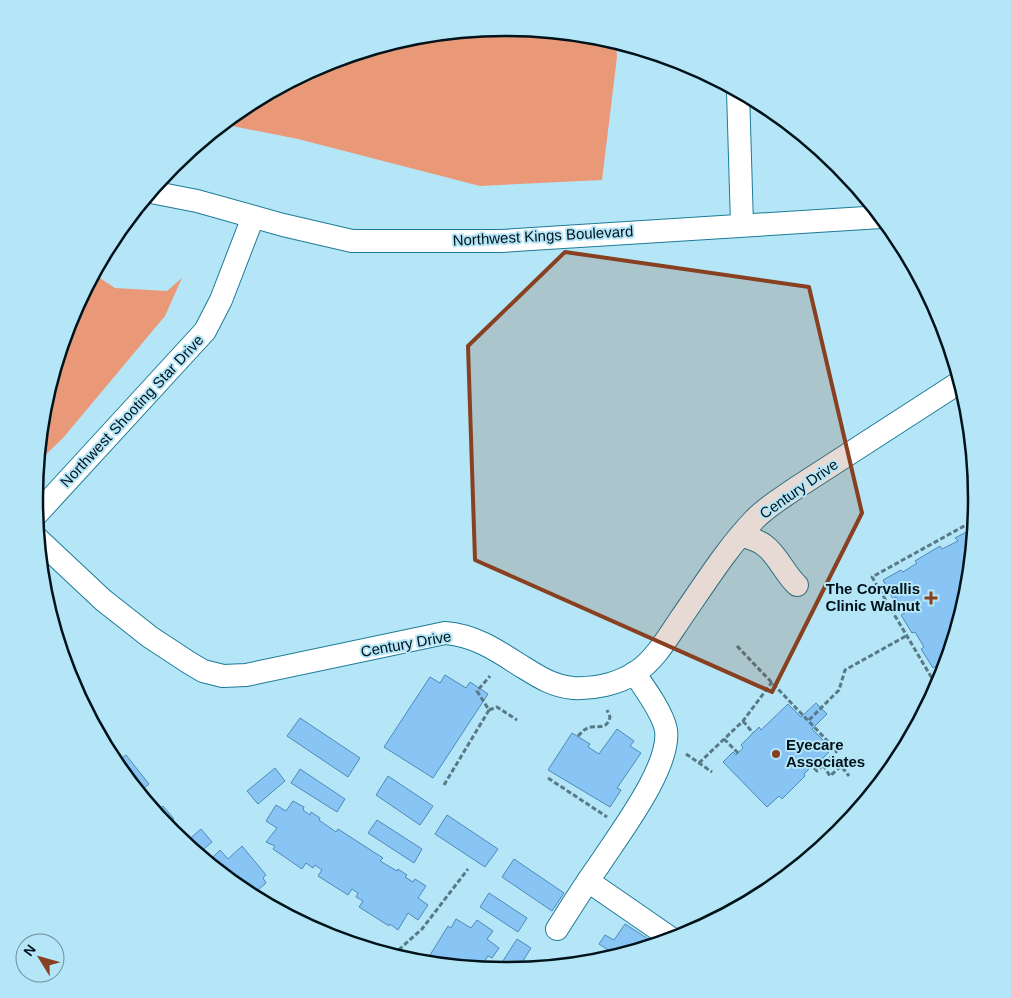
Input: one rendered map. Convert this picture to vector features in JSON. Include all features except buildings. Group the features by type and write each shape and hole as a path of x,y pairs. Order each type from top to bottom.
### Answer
{"street":[{"path":"738,99 742,225"},
{"name":"Northwest Kings Boulevard","path":"158,193 197,201 352,241 501,241 873,217"},
{"name":"Northwest Shooting Star Drive","path":"43,507 205,331 220,300 253,217"},
{"name":"Century Drive","path":"46,546 103,600 150,636 203,671 223,676 246,675 446,633 461,634 480,641 538,678 557,685 573,688 609,684 634,673 655,655 741,535 754,520 776,502 954,386"},
{"path":"741,535 764,544 777,559 788,577 797,585"},
{"path":"557,929 635,810 663,757 666,730 654,702 634,673"},
{"path":"588,881 664,934"}],"path":[{"path":"932,678 872,577 967,524"},
{"path":"809,720 839,690 845,670 906,636"},
{"path":"737,646 837,751 817,771 812,766"},
{"path":"489,710 477,691 490,676"},
{"path":"699,763 743,721 772,682"},
{"path":"444,785 489,710 497,707 517,720"},
{"path":"578,736 583,730 590,727 603,727 607,724 610,717 607,710"},
{"path":"743,721 753,733"},
{"path":"724,739 738,753"},
{"path":"823,765 830,776 840,766 849,776"},
{"path":"548,778 608,819 613,812"},
{"path":"399,949 422,929 468,869"}],"highlighted area":[{"path":"565,252 809,287 862,513 772,692 475,560 468,346"}],"shaded area":[{"path":"506,36 566,40 617,50 602,180 480,186 298,139 232,126 274,98 328,71 386,52 415,45 475,37"},
{"path":"99,278 115,288 167,291 182,278 165,316 63,438 45,455 52,409 67,350 90,294"}],"place":[{"name":"The Corvallis Clinic Walnut","path":"931,598"},
{"name":"Eyecare Associates","path":"776,754"}]}
